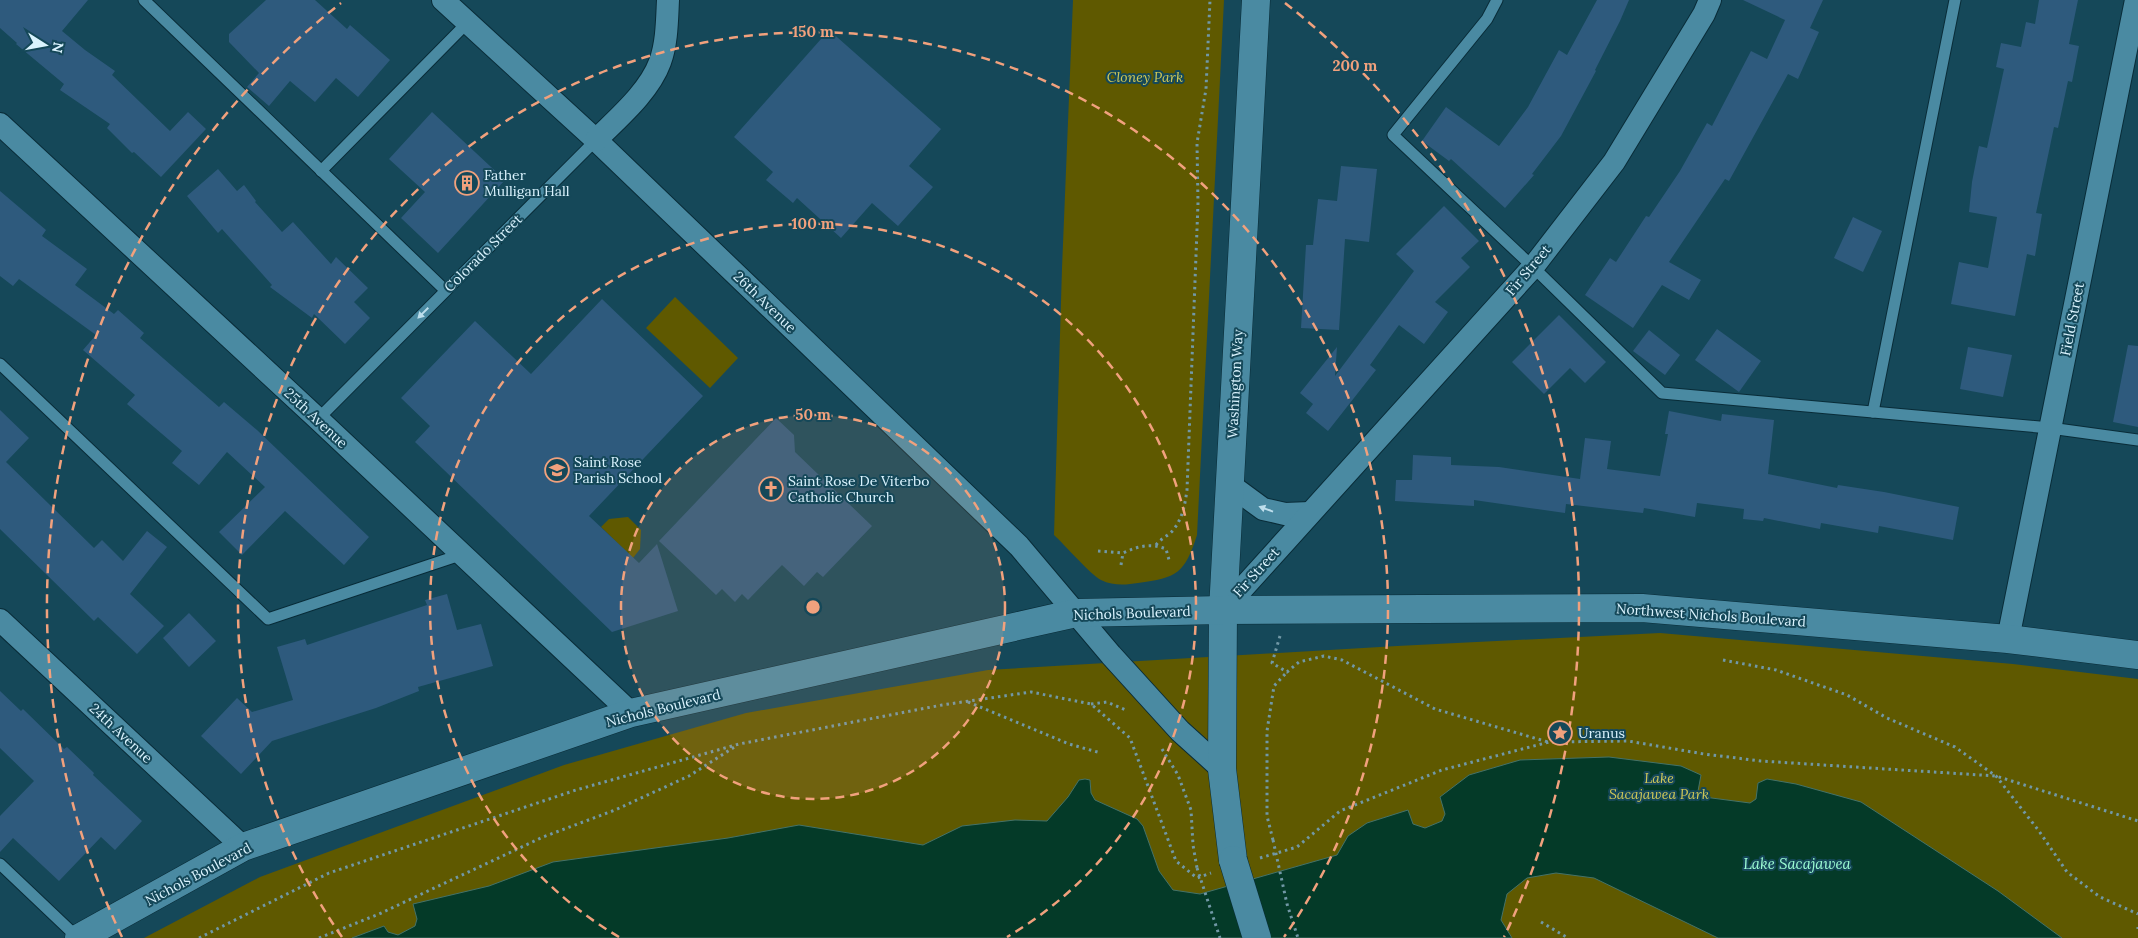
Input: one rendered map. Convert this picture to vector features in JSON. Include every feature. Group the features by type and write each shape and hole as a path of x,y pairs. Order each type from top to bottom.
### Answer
{"main road":[{"name":"Washington Way","path":"1256,0 1222,610 1222,769 1233,860 1257,938"},
{"name":"Northwest Nichols Boulevard","path":"1222,610 1642,608 2008,639 2138,655"},
{"name":"Nichols Boulevard","path":"78,938 243,847 631,714 1076,613 1222,610"}],"street":[{"name":"26th Avenue","path":"443,0 596,140 1020,546 1076,613"},
{"name":"Colorado Street","path":"596,140 640,96 660,62 667,28 668,0"},
{"name":"Fir Street","path":"1222,610 1532,267 1614,162 1704,14 1710,0"},
{"name":"Field Street","path":"2008,639 2136,0"},
{"name":"25th Avenue","path":"0,124 318,419 460,555 631,714"},
{"path":"1229,484 1262,509 1285,514 1310,513"},
{"path":"1076,613 1111,655 1180,731 1222,769"},
{"name":"24th Avenue","path":"0,620 243,847"}],"lane":[{"path":"144,0 444,290"},
{"path":"1497,0 1487,19 1393,135 1662,393 2050,428 2138,440"},
{"path":"1873,412 1955,0"},
{"path":"321,171 468,22"},
{"name":"Colorado Street","path":"318,419 444,290 596,140"},
{"path":"0,364 268,618 460,555"},
{"path":"0,864 78,938"}],"path":[{"path":"1156,545 1162,537 1173,530 1184,511 1187,490 1198,203 1197,143 1206,89 1210,0"},
{"path":"1098,551 1124,553 1137,546 1156,545 1166,549 1169,560"},
{"path":"1121,565 1124,553"},
{"path":"1287,672 1272,663 1288,610"},
{"path":"1298,938 1287,904 1268,816 1267,731 1274,686 1299,662 1324,656 1342,660 1435,709 1549,742"},
{"path":"1723,660 1776,670 1847,695 1887,718 1955,747 1996,776 2039,831 2067,872 2100,897 2138,914"},
{"path":"200,938 329,873 576,790 739,744 967,701 1031,692 1091,704 1106,702 1131,712"},
{"path":"967,701 1069,744 1100,753"},
{"path":"1091,704 1130,738 1176,862 1197,878"},
{"path":"1297,847 1340,811 1442,770 1549,742 1628,741 1704,754 1761,761 1996,776 2138,821"},
{"path":"319,938 379,914 543,837 615,810 689,776 739,744"},
{"path":"1160,748 1178,775 1191,810 1193,845 1197,868 1220,938"},
{"path":"1541,922 1568,938"}],"green space":[{"name":"Cloney Park","path":"1073,0 1224,0 1197,535 1188,558 1178,571 1162,579 1129,584 1115,584 1101,580 1084,566 1054,535"},
{"path":"675,297 738,358 710,388 646,328"},
{"path":"628,517 641,530 640,549 633,558 601,527 609,519"},
{"name":"Lake Sacajawea Park","path":"1660,633 2013,664 2138,679 2138,938 144,938 260,877 564,765 746,713 988,670"}],"water":[{"name":"Lake Sacajawea","path":"1609,757 1681,766 1701,775 1698,791 1704,797 1750,803 1756,799 1758,783 1767,779 1796,784 1861,802 1998,891 2062,938 1718,938 1594,878 1556,873 1527,878 1507,894 1501,920 1512,938 352,938 384,926 388,932 398,935 415,926 417,919 413,904 489,886 553,862 728,838 799,825 923,845 962,826 1015,820 1047,821 1068,797 1079,780 1085,779 1090,780 1091,793 1095,800 1137,819 1143,826 1159,871 1173,890 1200,894 1337,855 1348,836 1367,823 1408,810 1413,824 1425,828 1442,821 1445,814 1440,797 1469,775 1520,760"}],"building":[{"path":"0,0 88,0 62,31 115,71 112,75 170,131 188,112 206,129 161,177 134,152 132,153 107,128 110,124 60,90 64,84 16,44 0,28"},
{"path":"266,0 315,0 347,29 350,25 390,60 358,97 336,78 315,102 290,81 269,106 247,87 259,73 229,42 229,34"},
{"path":"1597,0 1629,0 1596,71 1561,136 1532,174 1534,175 1505,208 1451,159 1449,161 1422,141 1446,107 1499,146 1528,107 1559,50 1567,55"},
{"path":"1743,0 1823,0 1810,28 1819,32 1798,79 1788,74 1729,181 1725,179 1669,262 1701,280 1689,300 1662,285 1633,328 1585,295 1610,258 1616,262 1646,216 1649,217 1680,171 1707,123 1712,126 1751,51 1767,59 1785,20"},
{"path":"2039,0 2078,0 2069,44 2079,46 2072,82 2068,81 2058,128 2054,127 2036,213 2042,214 2035,256 2027,254 2015,316 1951,304 1959,262 1988,268 1997,217 1969,212 1972,182 1979,146 1987,148 2004,69 1996,67 2001,43 2021,47 2026,22 2035,24"},
{"path":"829,30 941,129 909,166 933,187 898,226 872,203 841,238 797,198 793,203 766,180 773,172 734,137"},
{"name":"Father Mulligan Hall","path":"432,112 505,180 438,253 401,218 425,192 389,159"},
{"path":"1341,166 1377,169 1369,242 1345,239 1339,330 1301,328 1306,245 1313,245 1318,199 1337,201"},
{"path":"218,169 237,191 244,185 255,202 282,232 293,222 331,264 336,257 368,288 354,302 370,318 345,344 314,314 312,318 270,287 272,285 222,229 218,233 187,196"},
{"path":"0,191 46,230 42,236 87,269 75,285 114,314 118,310 144,333 140,338 219,407 224,402 257,430 369,537 344,565 285,511 242,555 219,532 265,487 227,452 199,485 172,463 182,451 127,404 135,395 83,350 96,335 19,279 13,286 0,276"},
{"path":"1444,206 1479,241 1461,258 1470,267 1435,302 1448,312 1424,344 1399,325 1370,365 1376,370 1328,431 1306,413 1313,404 1300,393 1337,347 1335,376 1414,271 1396,254"},
{"path":"1853,217 1882,231 1863,272 1834,258"},
{"path":"602,299 703,396 589,516 639,563 657,544 678,611 612,632 415,442 430,426 401,398 475,321 531,374"},
{"path":"1559,315 1606,362 1585,383 1570,368 1544,394 1512,362"},
{"path":"1717,329 1761,361 1739,392 1695,360"},
{"path":"1649,330 1680,355 1665,375 1633,351"},
{"path":"2128,345 2138,346 2138,427 2113,422"},
{"path":"1968,347 2012,355 2003,397 1960,389"},
{"path":"0,410 29,438 6,462 94,548 102,540 123,561 147,531 167,547 130,594 164,626 137,654 98,617 94,621 0,529"},
{"path":"1669,411 1721,421 1722,414 1774,420 1768,474 1837,488 1838,485 1884,492 1959,507 1953,540 1879,526 1878,533 1821,523 1820,529 1764,518 1763,521 1743,519 1744,509 1697,503 1695,517 1644,508 1643,513 1566,504 1565,513 1474,500 1474,506 1395,501 1396,480 1412,480 1413,455 1451,457 1451,465 1499,467 1580,479 1585,438 1611,441 1607,469 1660,476 1668,434 1665,434"},
{"name":"Saint Rose De Viterbo Catholic Church","path":"776,418 794,435 795,452 872,526 823,577 817,572 804,586 782,565 748,600 742,594 735,602 722,589 716,595 659,541"},
{"path":"447,594 457,630 481,624 493,666 418,687 419,691 376,708 272,741 241,774 201,736 237,698 252,712 293,700 277,647 305,639 307,645 427,605 425,600"},
{"path":"189,613 216,641 189,667 163,638"},
{"path":"0,691 21,711 23,709 64,749 67,747 94,773 93,775 142,821 115,850 101,837 59,881 13,838 0,852 0,816 34,781 0,748"}],"place":[{"name":"Father Mulligan Hall","path":"467,183"},
{"name":"Saint Rose Parish School","path":"557,470"},
{"name":"Saint Rose De Viterbo Catholic Church","path":"771,489"},
{"name":"Uranus","path":"1560,733"}]}
